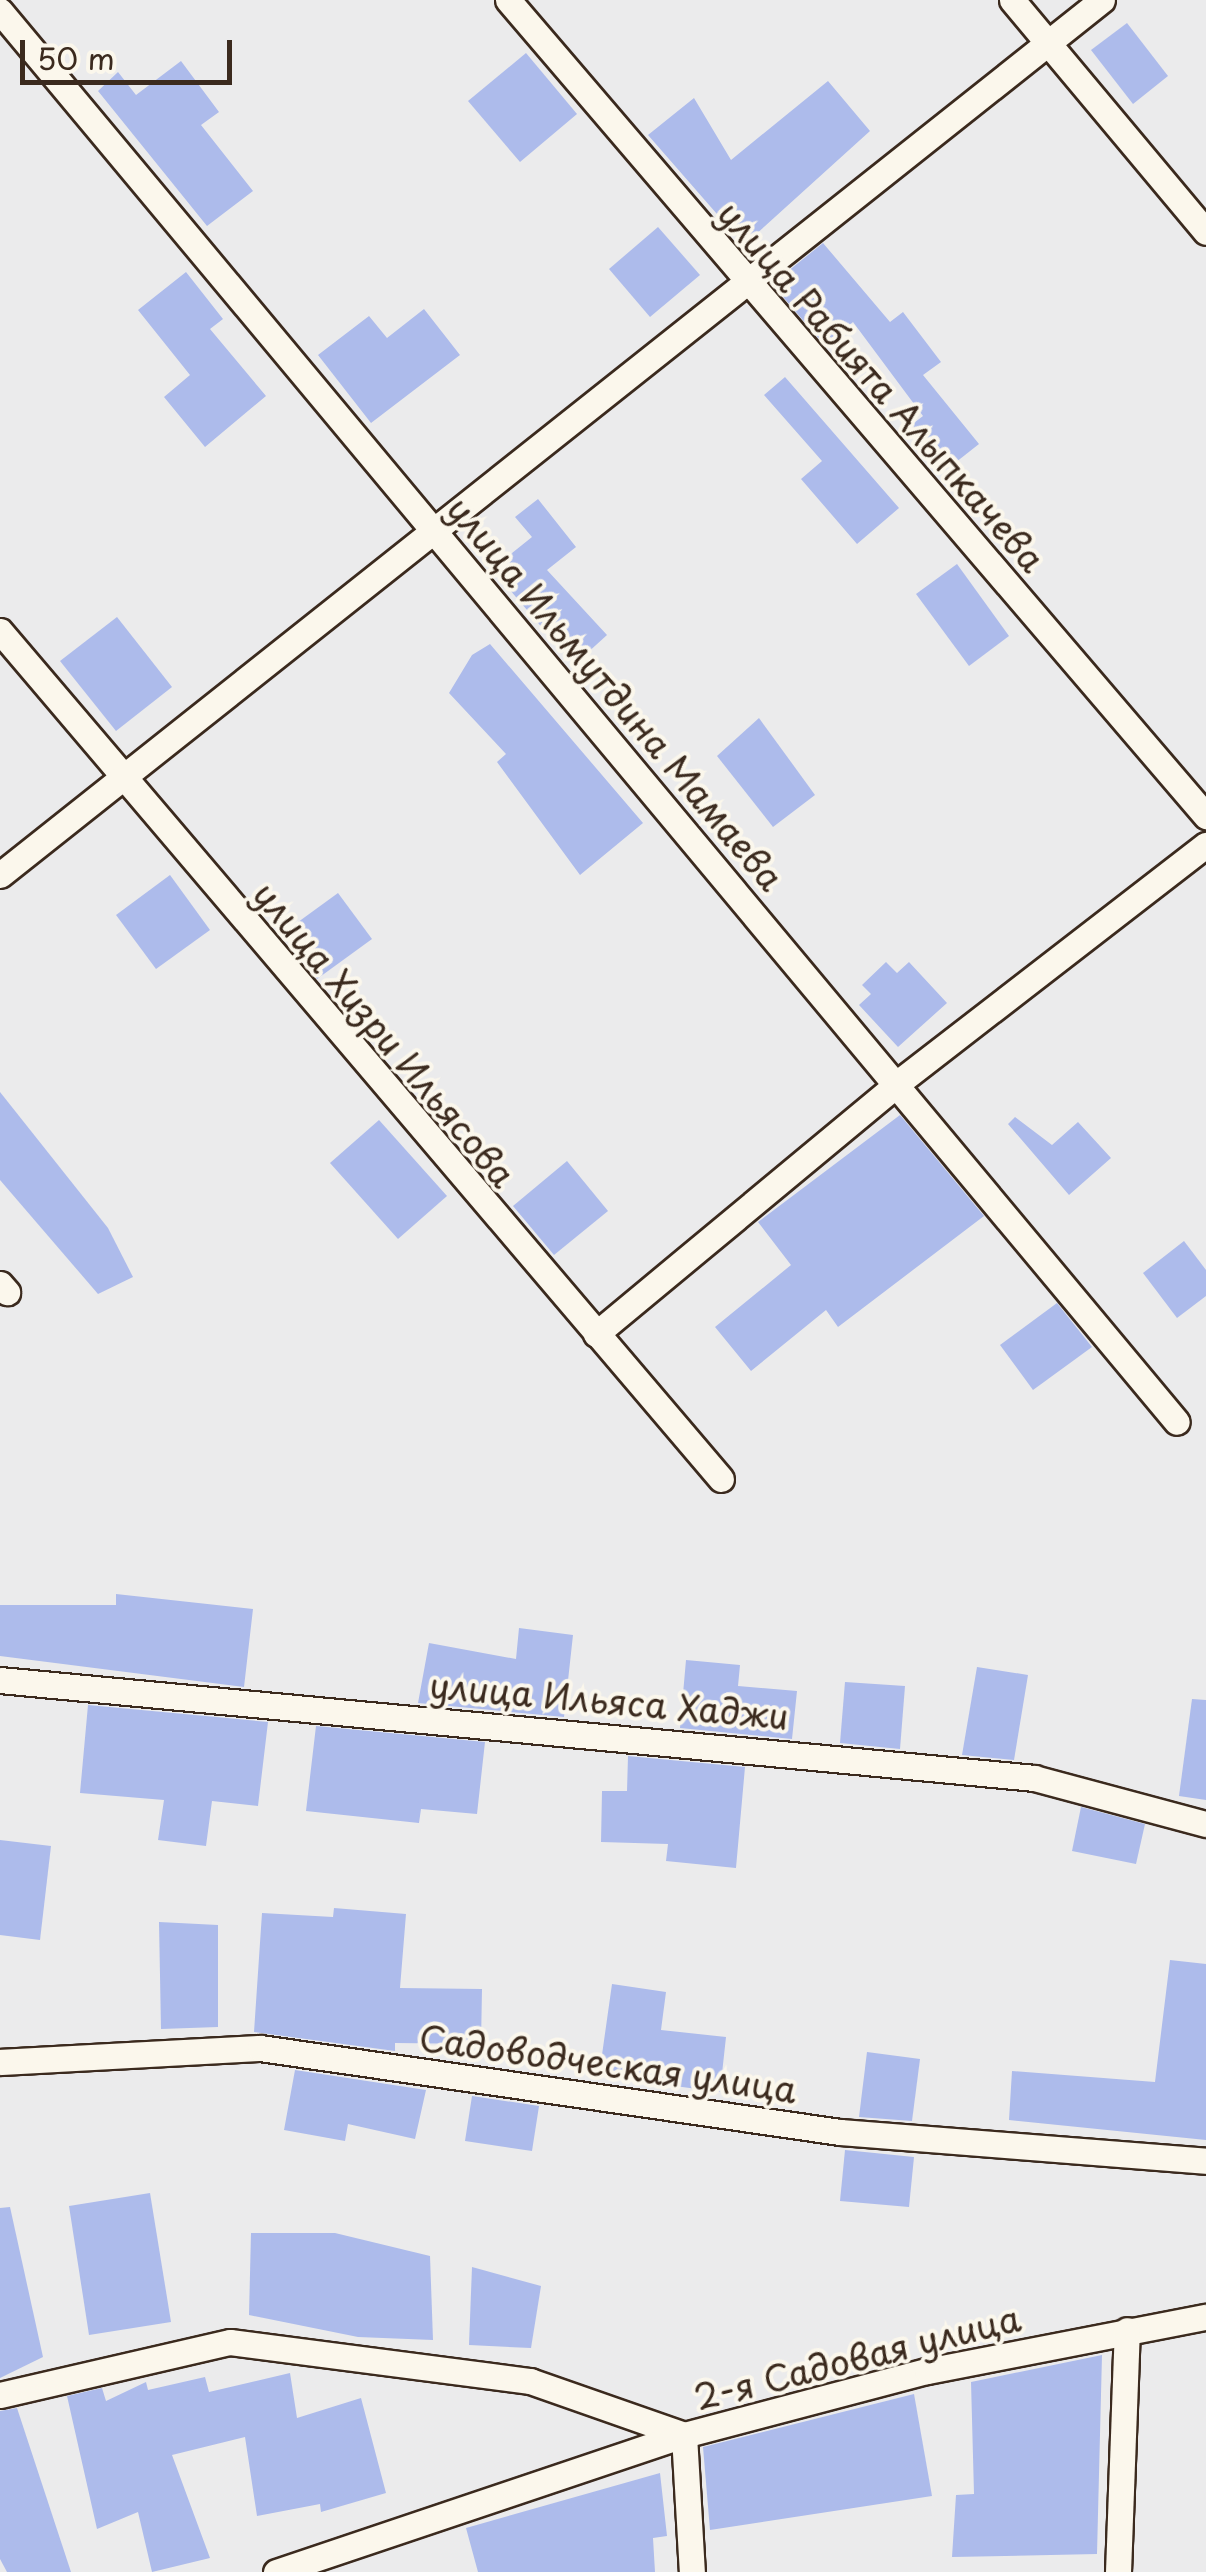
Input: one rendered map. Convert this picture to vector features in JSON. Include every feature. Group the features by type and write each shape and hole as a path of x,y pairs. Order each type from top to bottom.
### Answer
{"street":[{"name":"улица Рабията Алыпкачева","path":"508,0 746,286 1206,816"},
{"path":"1012,0 1206,232"},
{"path":"0,875 1102,0"},
{"name":"улица Ильмутдина Мамаева","path":"0,11 898,1082 1177,1422"},
{"name":"улица Хизри Ильясова","path":"0,630 721,1479"},
{"path":"596,1334 898,1082 1206,845"},
{"name":"улица Ильяса Хаджи","path":"0,1680 1034,1778 1206,1824"},
{"name":"Садоводческая улица","path":"0,2062 260,2048 840,2132 1206,2161"},
{"name":"2-я Садовая улица","path":"0,2395 230,2342 530,2382 684,2435 1127,2330 1206,2317"},
{"path":"1118,2572 1127,2330"},
{"path":"276,2572 684,2435 692,2572"}],"building":[{"path":"1127,23 1168,76 1133,104 1091,50"},
{"path":"526,53 577,114 520,162 468,101"},
{"path":"181,61 219,112 201,125 253,191 207,226 98,91 118,72 136,95"},
{"path":"828,81 870,131 744,245 648,135 694,98 731,160"},
{"path":"658,227 700,275 650,317 609,269"},
{"path":"823,243 890,322 903,312 941,362 923,375 979,444 946,470 910,426 923,416 853,322 825,346 772,284"},
{"path":"186,272 223,319 210,329 266,396 205,447 164,397 190,375 138,310"},
{"path":"424,309 460,355 371,423 318,355 369,316 387,338"},
{"path":"785,377 899,508 857,544 801,479 822,461 764,395"},
{"path":"538,499 576,547 547,570 607,635 574,665 492,569 532,537 515,517"},
{"path":"957,564 1009,636 969,666 916,594"},
{"path":"117,617 172,687 116,731 60,661"},
{"path":"490,644 643,823 580,875 497,762 506,754 449,693 472,655"},
{"path":"759,718 815,795 773,827 717,756"},
{"path":"170,875 210,930 156,969 116,915"},
{"path":"338,893 372,939 317,979 283,933"},
{"path":"886,962 897,973 909,962 947,1003 898,1047 859,1005 871,994 862,985"},
{"path":"0,1092 108,1228 133,1277 98,1294 0,1180"},
{"path":"900,1115 984,1216 838,1327 826,1310 751,1371 715,1327 791,1265 758,1222"},
{"path":"1015,1117 1052,1145 1078,1122 1111,1158 1069,1195 1008,1124"},
{"path":"379,1120 447,1196 398,1239 330,1163"},
{"path":"567,1161 608,1211 554,1255 513,1206"},
{"path":"1184,1241 1206,1270 1206,1296 1177,1318 1143,1273"},
{"path":"1057,1303 1092,1347 1033,1390 1000,1345"},
{"path":"116,1594 253,1609 244,1687 0,1656 0,1605 116,1605"},
{"path":"519,1628 573,1635 564,1717 418,1703 429,1643 516,1659"},
{"path":"686,1660 740,1665 738,1686 797,1691 792,1739 680,1728"},
{"path":"977,1667 1028,1675 1014,1760 962,1755"},
{"path":"845,1682 905,1686 900,1749 840,1743"},
{"path":"1192,1699 1206,1700 1206,1800 1179,1796"},
{"path":"88,1705 268,1722 258,1806 212,1801 206,1846 158,1840 164,1800 80,1793"},
{"path":"316,1726 485,1742 477,1814 421,1809 419,1823 306,1811"},
{"path":"628,1756 745,1767 736,1868 666,1861 668,1844 601,1842 602,1791 627,1791"},
{"path":"1081,1807 1145,1824 1136,1864 1072,1851"},
{"path":"0,1840 51,1846 40,1940 0,1935"},
{"path":"334,1908 406,1914 400,1988 482,1989 481,2044 395,2043 395,2051 254,2032 262,1913 333,1917"},
{"path":"159,1922 218,1925 218,2027 161,2029"},
{"path":"1170,1960 1206,1964 1206,2140 1009,2120 1012,2071 1155,2082"},
{"path":"612,1984 666,1992 661,2030 726,2037 720,2092 599,2076"},
{"path":"867,2052 920,2059 912,2121 859,2117"},
{"path":"295,2070 426,2090 415,2139 348,2124 345,2141 284,2130"},
{"path":"472,2096 539,2106 532,2151 465,2141"},
{"path":"845,2150 914,2157 909,2207 840,2201"},
{"path":"150,2193 171,2322 89,2335 69,2206"},
{"path":"10,2207 43,2357 0,2378 0,2208"},
{"path":"251,2233 335,2233 430,2256 433,2340 358,2337 249,2315"},
{"path":"472,2267 541,2286 531,2348 469,2345"},
{"path":"1102,2355 1097,2554 952,2557 956,2495 974,2494 971,2382"},
{"path":"290,2373 297,2418 361,2398 386,2493 321,2512 320,2504 257,2516 245,2437 172,2455 210,2558 152,2572 138,2512 97,2529 67,2396 102,2388 106,2401 146,2382 148,2390 205,2377 209,2392"},
{"path":"914,2394 932,2496 710,2530 703,2447"},
{"path":"17,2408 71,2572 7,2572 0,2559 0,2411"},
{"path":"660,2473 667,2536 653,2538 655,2572 478,2572 466,2528"}]}
